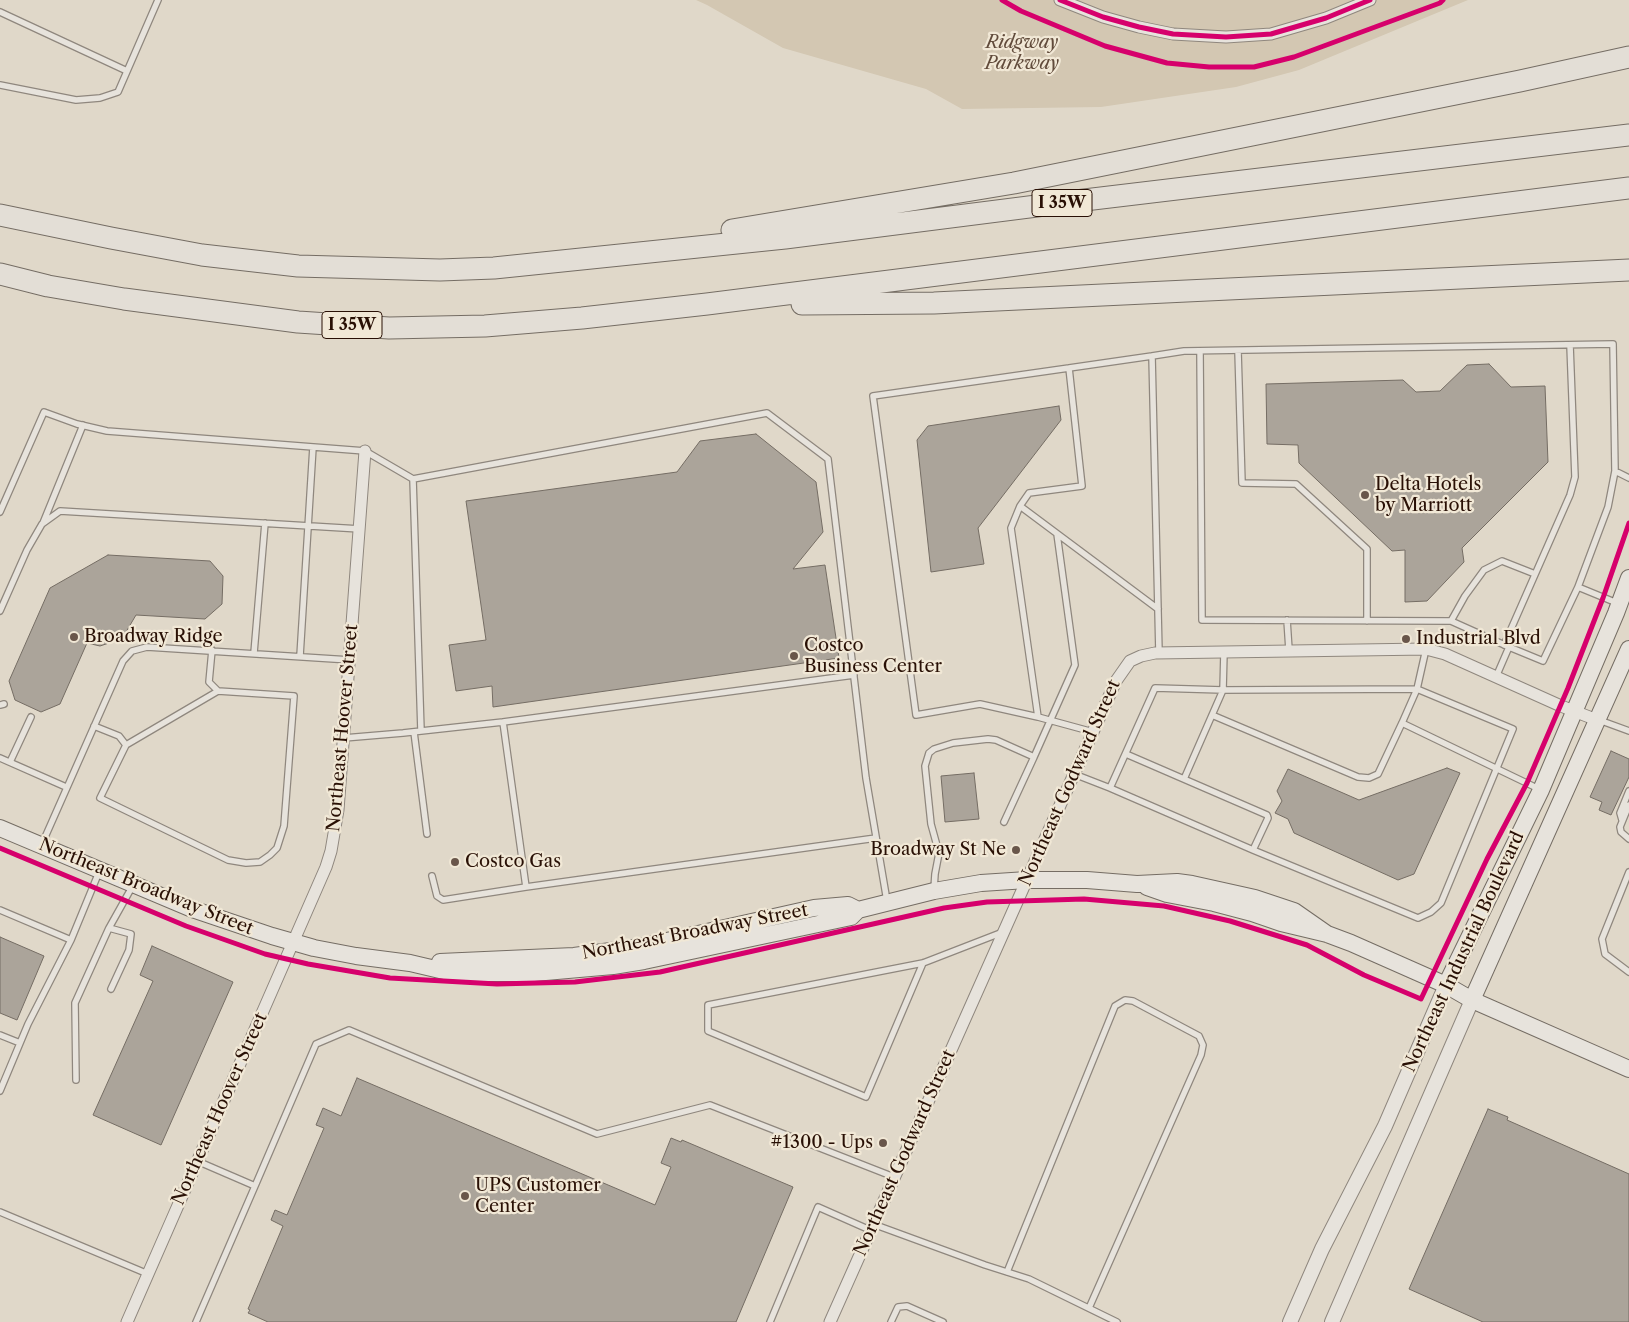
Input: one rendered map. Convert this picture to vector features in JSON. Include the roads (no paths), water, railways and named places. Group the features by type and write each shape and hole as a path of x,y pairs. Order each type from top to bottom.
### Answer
{"highway":[{"path":"494,268 1014,183 1510,83 1629,57"},
{"name":"I 35W","path":"0,215 202,255 298,266 440,270 494,268 785,238 1076,201 1629,136"},
{"name":"I 35W","path":"0,274 48,286 124,300 298,322 389,328 485,326 582,318 707,304 1629,188"},
{"path":"0,200 111,238"},
{"path":"707,304 934,303 1629,270"}],"main road":[{"name":"Northeast Industrial Boulevard","path":"1446,985 1541,790 1620,604 1629,578"},
{"name":"Northeast Industrial Boulevard","path":"1472,1000 1629,649"},
{"name":"Northeast Broadway Street","path":"0,828 133,885 217,918 293,942 356,956 410,963 444,971 468,973 534,973 644,962 813,926 851,917 858,910 934,891 981,883 1028,880 1087,880 1137,884 1167,894 1214,903 1327,934 1446,985 1472,1000 1628,1068"}],"street":[{"path":"1060,0 1103,17 1139,27 1173,34 1226,37 1271,34 1326,18 1370,0"},
{"name":"Northeast Hoover Street","path":"127,1322 326,867 331,851 338,810 366,451"},
{"name":"Northeast Godward Street","path":"830,1322 1093,732 1123,669 1130,661 1159,653 1426,649 1445,654 1598,720"},
{"name":"Northeast Industrial Boulevard","path":"1290,1322 1322,1249 1385,1126 1446,985"},
{"name":"Northeast Industrial Boulevard","path":"1332,1322 1472,1000"}],"lane":[{"path":"0,84 76,100 100,98 118,92 158,0"},
{"path":"0,12 127,71"},
{"path":"1093,732 980,704 916,715 872,396 1184,352 1200,351 1613,344 1615,471 1608,508 1578,588 1544,661 1451,621 1202,620 1200,351"},
{"path":"1496,677 1506,646 1570,495 1575,477 1570,345"},
{"path":"1238,351 1242,483 1296,484 1367,549 1367,621"},
{"path":"1152,356 1159,653"},
{"path":"1038,717 1011,528 1020,506 1029,493 1082,486 1069,368"},
{"path":"0,512 44,412 107,431 366,451 413,479 768,413 828,459 866,778 887,903"},
{"path":"0,611 27,550 42,524 83,425"},
{"path":"300,656 313,447"},
{"path":"1615,471 1629,478"},
{"path":"413,479 417,731 427,834"},
{"path":"1020,506 1158,609"},
{"path":"42,524 60,511 360,529"},
{"path":"254,653 265,523"},
{"path":"1004,822 1075,665 1057,534"},
{"path":"1451,621 1465,596 1484,570 1502,561 1536,574"},
{"path":"1578,588 1620,604"},
{"path":"1287,620 1289,650"},
{"path":"41,846 123,661 132,651 147,646 350,660"},
{"path":"1212,715 1358,777 1369,778 1378,774 1402,723 1417,689 1426,649"},
{"path":"212,650 209,682 218,691"},
{"path":"1184,779 1223,690 1224,652"},
{"path":"344,738 503,722 854,675"},
{"path":"1074,774 1418,918 1431,912 1441,903 1513,729 1417,689 1223,690 1155,688 1110,788"},
{"path":"218,691 294,696 284,826 277,848 260,862 246,863 228,860 100,798 126,745 218,691"},
{"path":"10,762 31,717"},
{"path":"1598,720 1629,731"},
{"path":"503,722 526,887"},
{"path":"1402,723 1541,790"},
{"path":"94,726 119,736 126,745"},
{"path":"934,891 939,853 931,824 925,766 929,753 939,746 988,739 996,740 1034,757"},
{"path":"1126,754 1267,815 1268,818 1253,850"},
{"path":"0,758 66,787"},
{"path":"1622,820 1620,813 1629,791"},
{"path":"1629,805 1622,820 1621,832 1629,839"},
{"path":"432,876 437,896 443,900 876,838"},
{"path":"0,1091 20,1043 71,940 100,870"},
{"path":"1629,872 1602,939 1605,954 1629,972"},
{"path":"76,1080 75,1003 109,928 133,885"},
{"path":"0,910 71,940"},
{"path":"109,928 131,934 129,950 111,989"},
{"path":"924,963 866,1097 708,1031 708,1005 924,963 1003,932"},
{"path":"1007,1272 1115,1006 1125,1000 1132,1001 1199,1036 1202,1045 1201,1055 1089,1308"},
{"path":"196,1322 316,1044 349,1030 597,1134 710,1105 894,1177"},
{"path":"0,1035 20,1043"},
{"path":"197,1160 255,1186"},
{"path":"770,1322 818,1207 1028,1279 1117,1322"},
{"path":"0,1212 148,1274"},
{"path":"891,1322 898,1307 907,1306 943,1322"}],"place":[{"name":"Delta Hotels by Marriott","path":"1365,495"},
{"name":"Broadway Ridge","path":"74,637"},
{"name":"Industrial Blvd","path":"1406,639"},
{"name":"Costco Business Center","path":"794,656"},
{"name":"Broadway St Ne","path":"1016,850"},
{"name":"Costco Gas","path":"455,862"},
{"name":"#1300 - Ups","path":"883,1143"},
{"name":"UPS Customer Center","path":"465,1196"}],"park label":[{"name":"Ridgway Parkway","path":"1022,53"}]}
